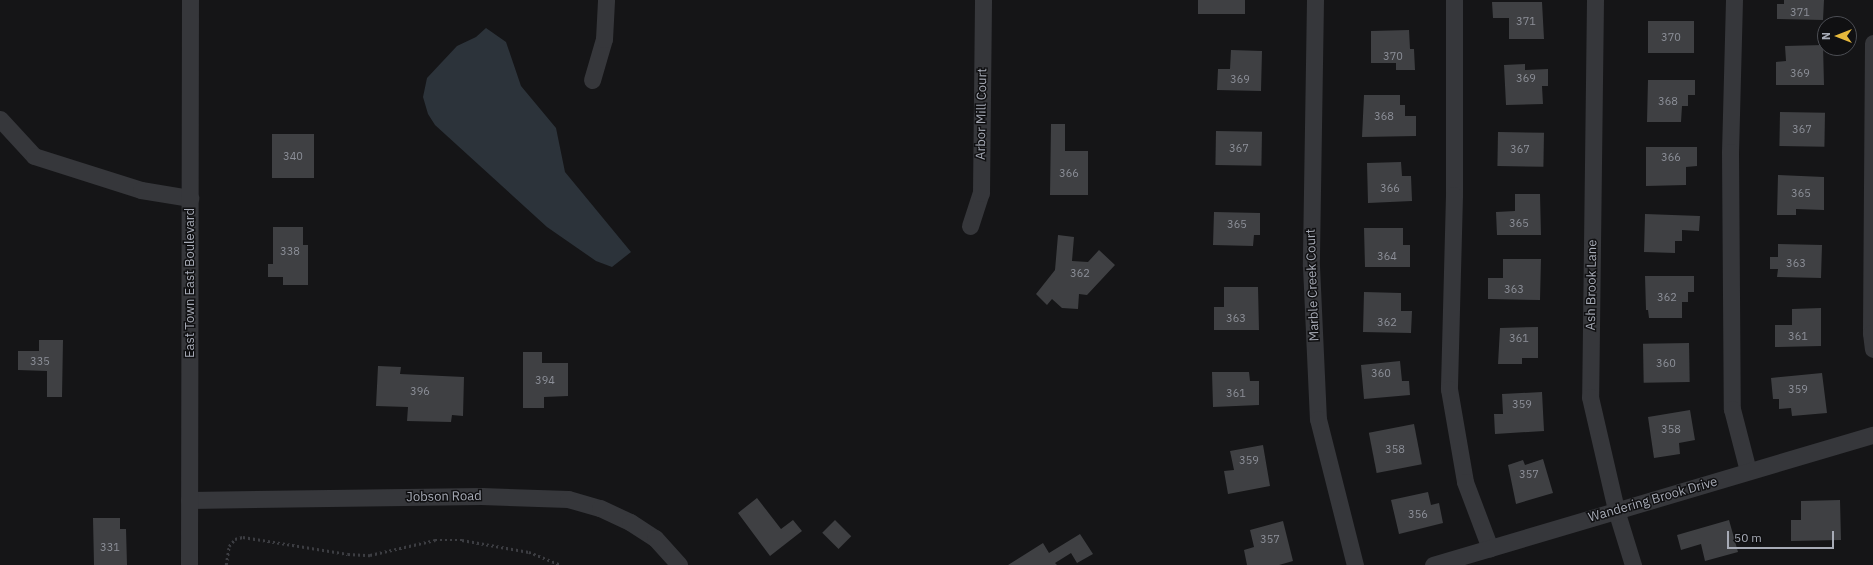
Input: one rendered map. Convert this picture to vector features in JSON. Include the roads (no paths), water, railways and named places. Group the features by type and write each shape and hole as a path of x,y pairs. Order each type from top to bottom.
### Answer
{"street":[{"name":"East Town East Boulevard","path":"189,565 190,0"},
{"path":"592,80 604,39 606,0"},
{"name":"Arbor Mill Court","path":"970,226 981,193 983,0"},
{"name":"Marble Creek Court","path":"1315,0 1311,266 1318,419 1355,565"},
{"path":"1454,0 1454,196 1449,389 1465,482 1490,548"},
{"name":"Ash Brook Lane","path":"1595,0 1590,397 1616,510 1633,565"},
{"path":"1734,0 1730,152 1732,409 1748,471"},
{"path":"1873,43 1873,349"},
{"path":"0,119 34,156 141,190 190,198"},
{"name":"Wandering Brook Drive","path":"1433,565 1873,435"},
{"name":"Jobson Road","path":"189,500 482,496 568,499 600,508 630,522 655,538 679,565"}]}
